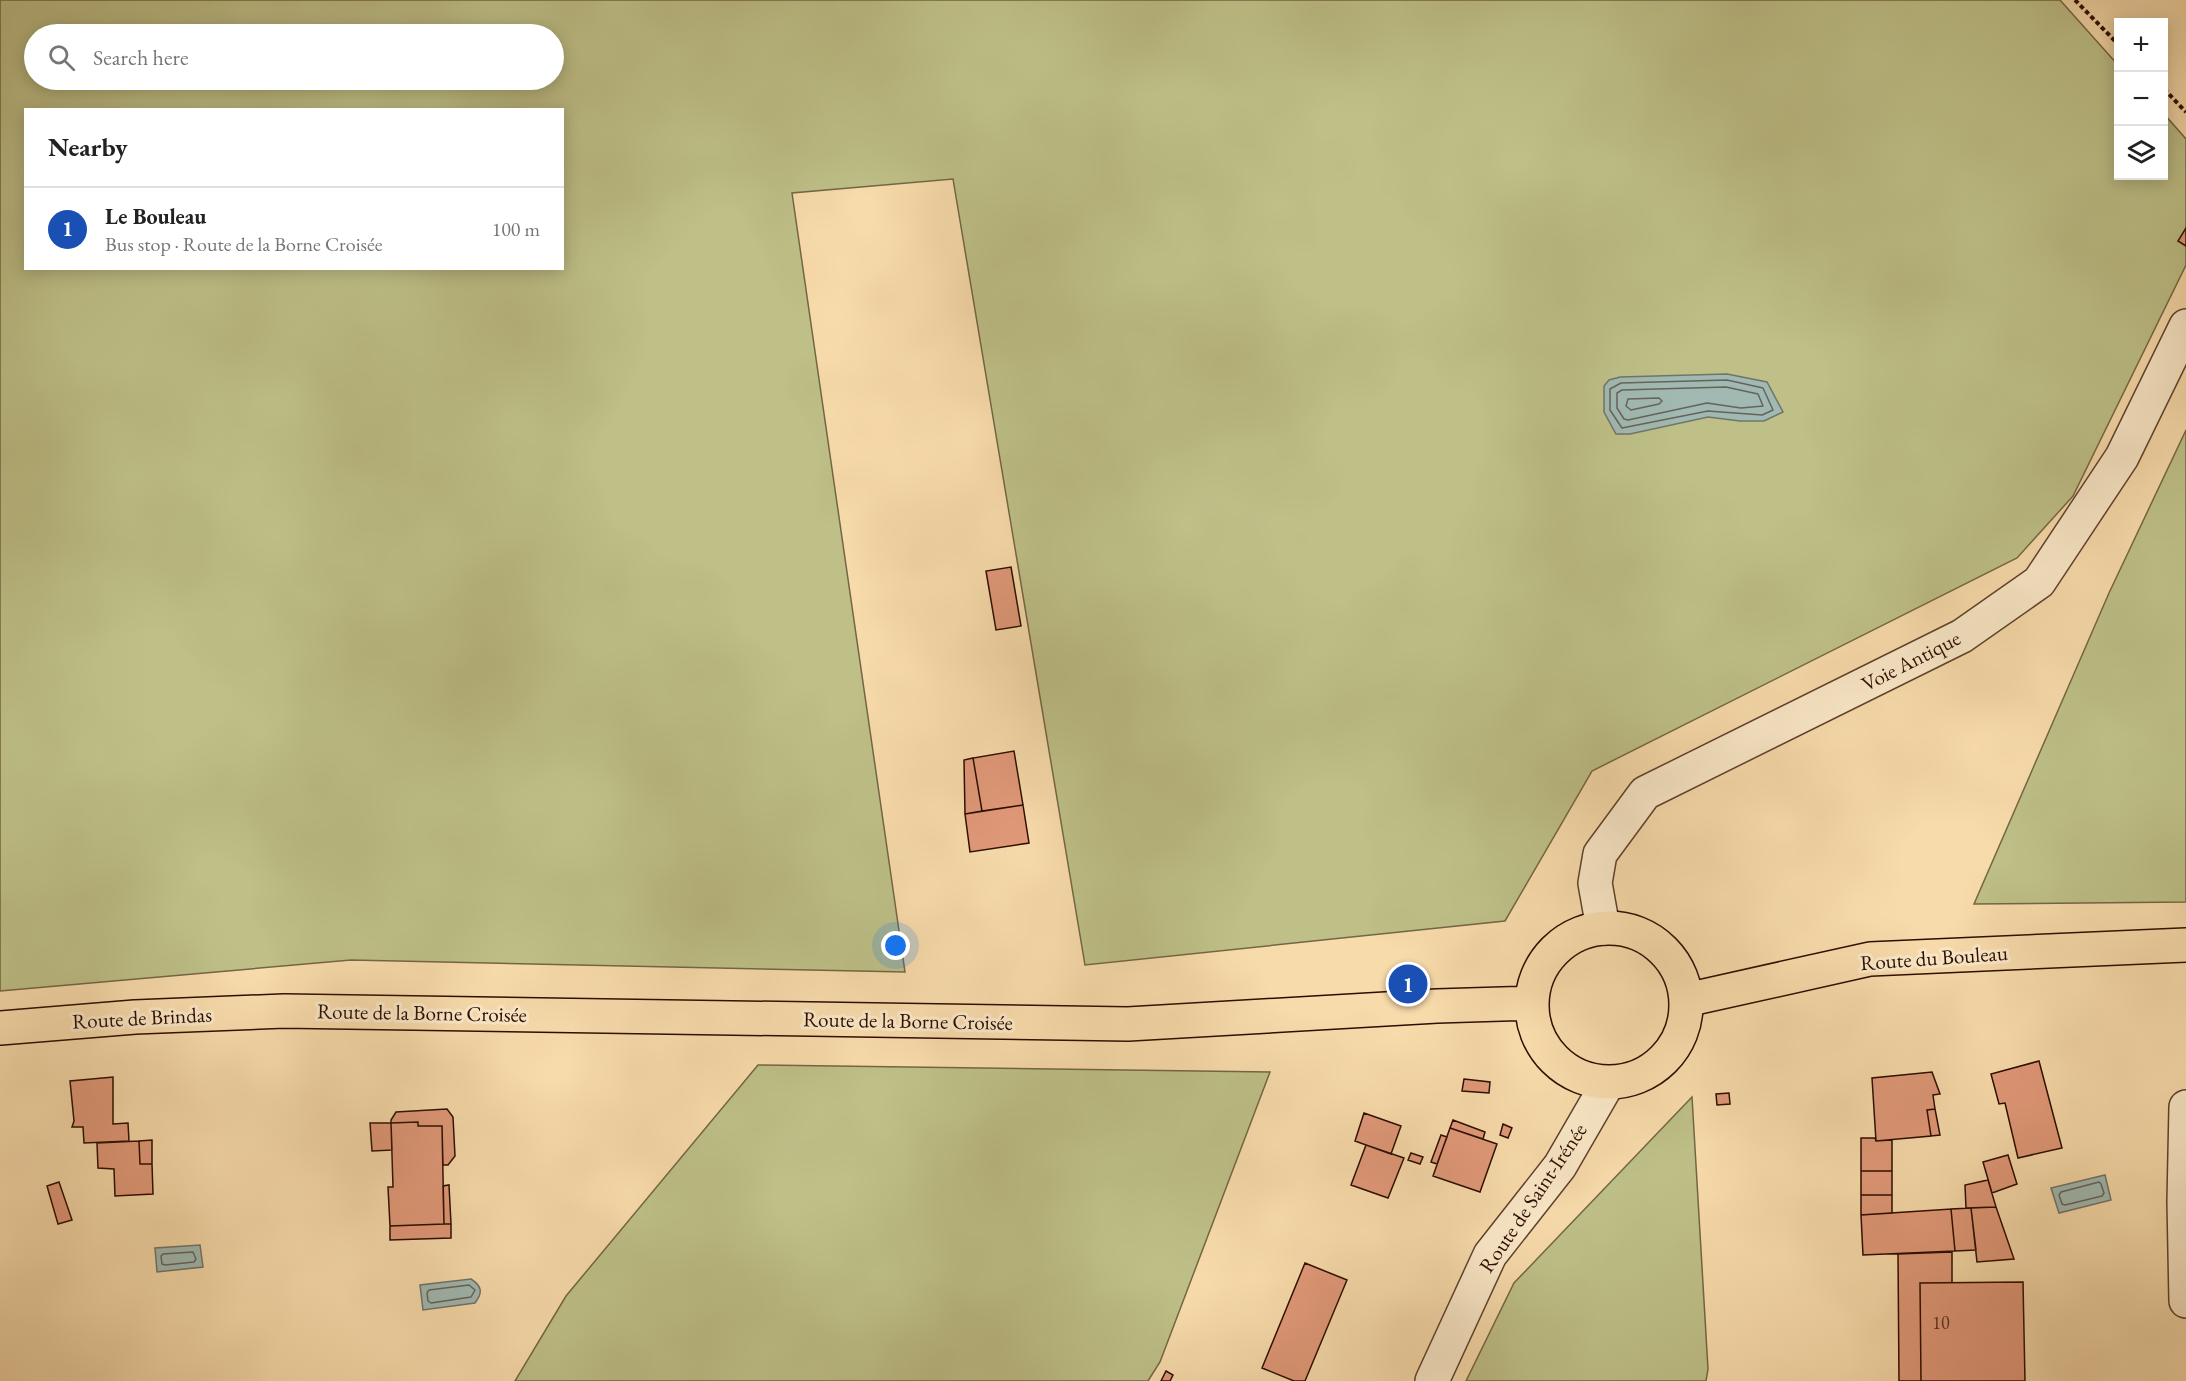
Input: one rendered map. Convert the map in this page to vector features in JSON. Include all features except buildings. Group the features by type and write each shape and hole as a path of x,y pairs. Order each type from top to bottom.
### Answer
{"main road":[{"path":"1603,928 1628,930 1650,939 1669,955 1681,976 1686,1000 1684,1025 1673,1048 1656,1066 1634,1078 1608,1083 1584,1079 1562,1067 1541,1042 1534,1027 1531,1003 1535,980 1545,960 1561,944 1581,932 1603,928"},
{"name":"Route du Bouleau","path":"1686,1000 1870,959 2186,945"},
{"name":"Route de la Borne Croisée","path":"284,1011 1128,1024 1531,1003"},
{"name":"Route de Brindas","path":"0,1028 135,1017 284,1011"}],"street":[{"name":"Voie Antique","path":"1603,928 1595,883 1600,854 1645,794 1962,636 2039,582 2122,457 2186,326"},
{"name":"Route de Saint-Irénée","path":"1432,1381 1490,1256 1560,1166 1608,1083"},
{"path":"2186,1107 2184,1203 2186,1301"}],"path":[{"path":"2075,0 2114,40"},
{"path":"2168,94 2186,112"}],"green space":[{"path":"0,0 2060,0 2114,61 2114,180 2168,180 2168,119 2186,139 2186,265 2073,496 2017,558 1592,771 1505,921 1085,965 953,179 792,193 905,972 351,960 0,991"},
{"path":"2186,430 2186,902 1974,904 2109,593"},
{"path":"758,1065 1270,1072 1160,1362 1148,1381 515,1381 566,1296"},
{"path":"1692,1097 1708,1369 1706,1381 1466,1381 1514,1283"}],"water":[{"path":"1727,374 1767,382 1783,412 1764,421 1708,417 1630,434 1616,434 1604,412 1604,386 1609,380 1620,377"},
{"path":"2105,1175 2111,1200 2059,1213 2051,1188"},
{"path":"200,1245 203,1267 157,1272 155,1248"},
{"path":"471,1279 480,1290 475,1303 423,1310 420,1285"}],"place":[{"name":"Le Bouleau","path":"1408,984"}]}
